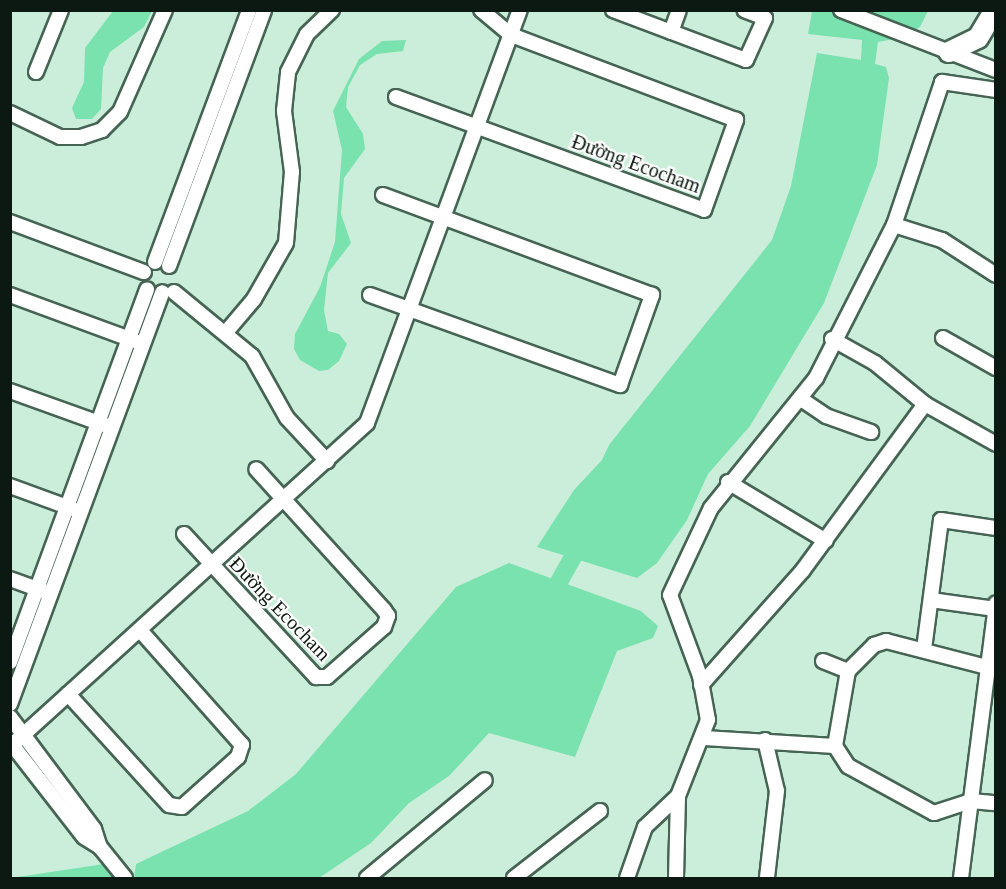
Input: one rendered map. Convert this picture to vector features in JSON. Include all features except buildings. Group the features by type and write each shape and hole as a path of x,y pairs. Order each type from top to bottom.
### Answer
{"highway":[{"path":"941,48 978,38 995,10"}],"street":[{"path":"36,72 61,10"},
{"path":"10,113 60,137 81,137 102,130 120,112 165,10"},
{"path":"162,264 249,10"},
{"path":"10,222 144,272 162,264 264,10"},
{"path":"227,331 254,299 286,243 292,172 284,111 288,72 307,34 333,10"},
{"name":"Đường Ecocham","path":"396,97 704,210 736,120 511,35 481,10"},
{"name":"Đường Ecocham","path":"15,741 212,566 367,423 475,126 520,10"},
{"path":"613,10 746,60 765,18 744,10"},
{"path":"671,32 680,10"},
{"path":"841,10 996,70"},
{"path":"627,879 645,827 678,796 704,738 708,720 701,685 670,595 689,549 728,482 801,399 894,225 942,82 996,90"},
{"path":"370,295 620,385 652,295 383,195"},
{"path":"894,225 942,240 996,275"},
{"path":"10,704 15,674 74,509 111,427 142,344 173,280 162,264"},
{"path":"74,509 97,422 147,289 144,272"},
{"path":"147,289 168,292 227,331 252,356 287,418 327,461"},
{"path":"10,295 142,344"},
{"path":"834,336 875,363 925,405 992,442 996,427"},
{"path":"943,338 996,368"},
{"path":"10,391 111,427"},
{"path":"801,399 826,416 871,432"},
{"path":"701,685 826,541 847,506 874,478 925,405"},
{"name":"Đường Ecocham","path":"184,534 316,677 327,677 384,627 388,616 384,610 256,469"},
{"path":"728,482 826,541"},
{"path":"10,486 74,509"},
{"path":"924,649 941,520 996,528"},
{"path":"10,579 44,591"},
{"path":"10,662 44,591"},
{"path":"931,600 995,606 991,669 961,879"},
{"path":"69,694 170,805 182,807 237,757 242,745 140,630"},
{"path":"991,669 924,649 878,643 848,672 835,746 848,766 934,813 971,801 996,803"},
{"path":"823,661 848,672"},
{"path":"10,717 15,741 84,837 100,847 125,879"},
{"path":"704,738 835,746"},
{"path":"765,740 777,791 766,879"},
{"path":"367,879 485,780"},
{"path":"676,879 678,796"},
{"path":"514,879 600,811"}],"shaded area":[{"path":"113,11 152,11 144,27 110,52 103,68 101,109 92,119 76,119 72,108 84,82 85,48"},
{"path":"812,11 928,11 920,27 903,37 878,42 875,64 886,67 889,78 877,165 824,303 750,426 708,474 687,520 657,563 637,578 537,547 574,490 602,460 609,445 772,240 791,186 817,53 861,60 862,40 808,34"},
{"path":"406,40 403,51 377,54 360,65 348,87 346,107 363,134 365,149 344,178 341,214 351,243 328,273 324,310 328,331 339,334 347,344 339,361 328,370 319,371 300,360 294,349 295,334 320,287 335,242 342,150 333,111 359,59 382,41"},
{"path":"509,563 641,611 658,626 653,638 617,651 575,757 489,733 449,776 409,803 371,843 319,878 134,878 136,864 248,811 296,774 456,587"},
{"path":"104,864 115,878 11,878"}],"waterway":[{"path":"549,600 585,535"},
{"path":"561,579 569,556"}]}
